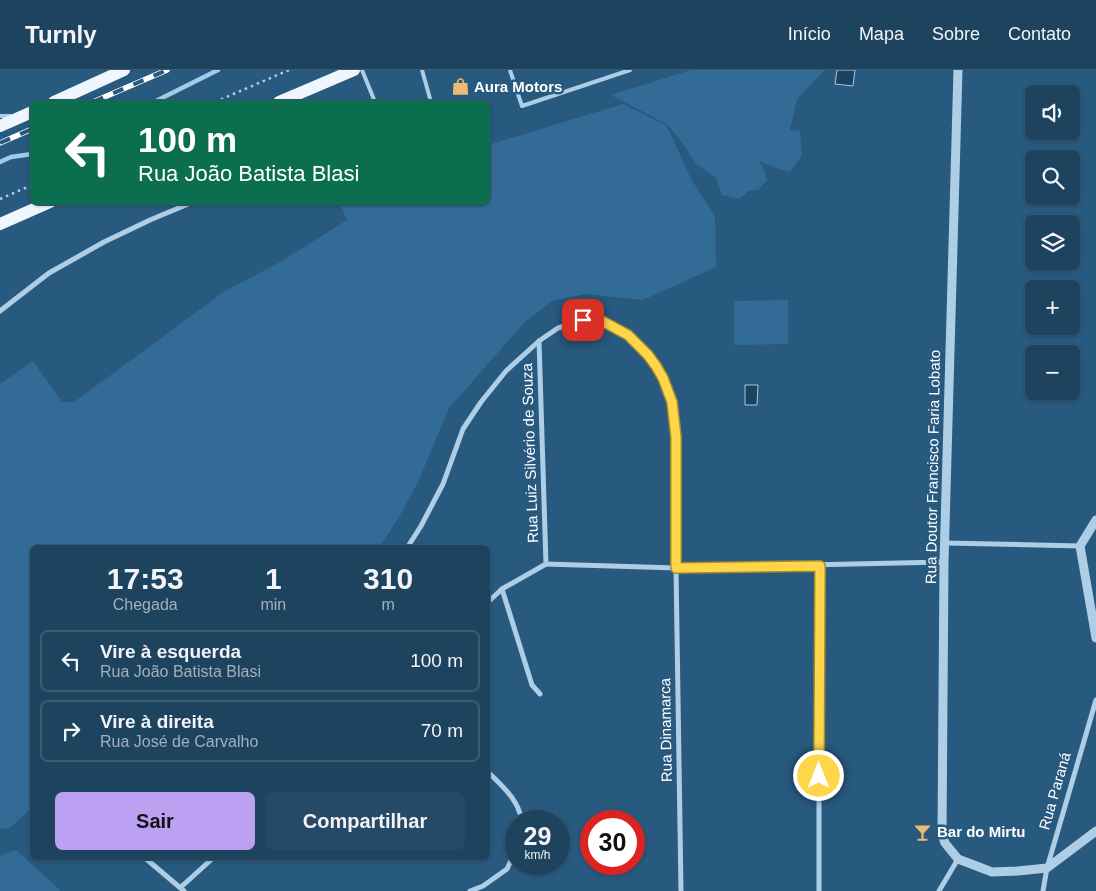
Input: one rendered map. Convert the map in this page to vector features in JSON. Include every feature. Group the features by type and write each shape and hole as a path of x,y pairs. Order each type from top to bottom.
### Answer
{"main road":[{"path":"58,100 124,70"},
{"path":"284,100 354,70"},
{"path":"0,126 27,114"},
{"path":"0,224 43,205"}],"street":[{"name":"Rua Doutor Francisco Faria Lobato","path":"958,70 944,562 942,834 958,859"},
{"path":"0,310 49,273 104,242 186,205"},
{"name":"Rua Dinamarca","path":"409,545 443,484 463,429 480,402 506,371 539,341 558,328 583,320 604,322 628,335 648,355 663,378 672,402 676,437 681,891"},
{"name":"Rua Luiz Silvério de Souza","path":"539,341 546,564"},
{"path":"1096,520 1080,546 1096,638"},
{"path":"945,544 1080,546"},
{"path":"490,600 502,589 546,564 676,568 944,562"},
{"path":"819,891 820,566"},
{"path":"502,589 532,686 540,694"},
{"name":"Rua Paraná","path":"1043,891 1047,868 1096,700"},
{"path":"490,774 509,794 520,810"},
{"path":"939,891 958,859 992,872 1018,872 1047,868 1096,831"},
{"path":"147,860 182,889 211,860"},
{"path":"470,891 483,886 505,870"}],"lane":[{"path":"362,70 374,100"},
{"path":"422,70 430,100"},
{"path":"510,70 522,106 630,70"},
{"path":"0,116 27,114"}],"path":[{"path":"220,100 288,70"},
{"path":"0,200 30,186"}],"shaded area":[{"path":"691,70 825,70 797,99 790,130 800,131 802,155 790,172 759,161 767,180 758,190 748,191 740,199 722,195 716,178 696,164 668,125 611,95"},
{"path":"837,70 855,70 853,86 835,84"},
{"path":"623,104 667,126 691,179 715,216 716,267 643,300 586,294 552,301 524,323 449,408 418,482 381,545 30,545 30,809 10,828 0,829 0,384 33,361 62,402 74,402 225,291 282,261 347,220 340,205 490,205 490,144"},
{"path":"788,300 788,344 734,345 734,301"},
{"path":"745,385 758,385 757,405 745,405"},
{"path":"16,850 61,891 0,891 0,856"}],"waterway":[{"path":"158,100 218,70"},
{"path":"0,162 11,157 30,154"}],"railway":[{"path":"98,100 167,70"},
{"path":"0,143 30,130"}],"place":[{"name":"Aura Motors","path":"460,87"},
{"name":"Bar do Mirtu","path":"923,832"}],"route":[{"path":"583,320 604,322 628,335 656,366 663,378 672,402 676,437 676,568 820,566 819,776"}]}
